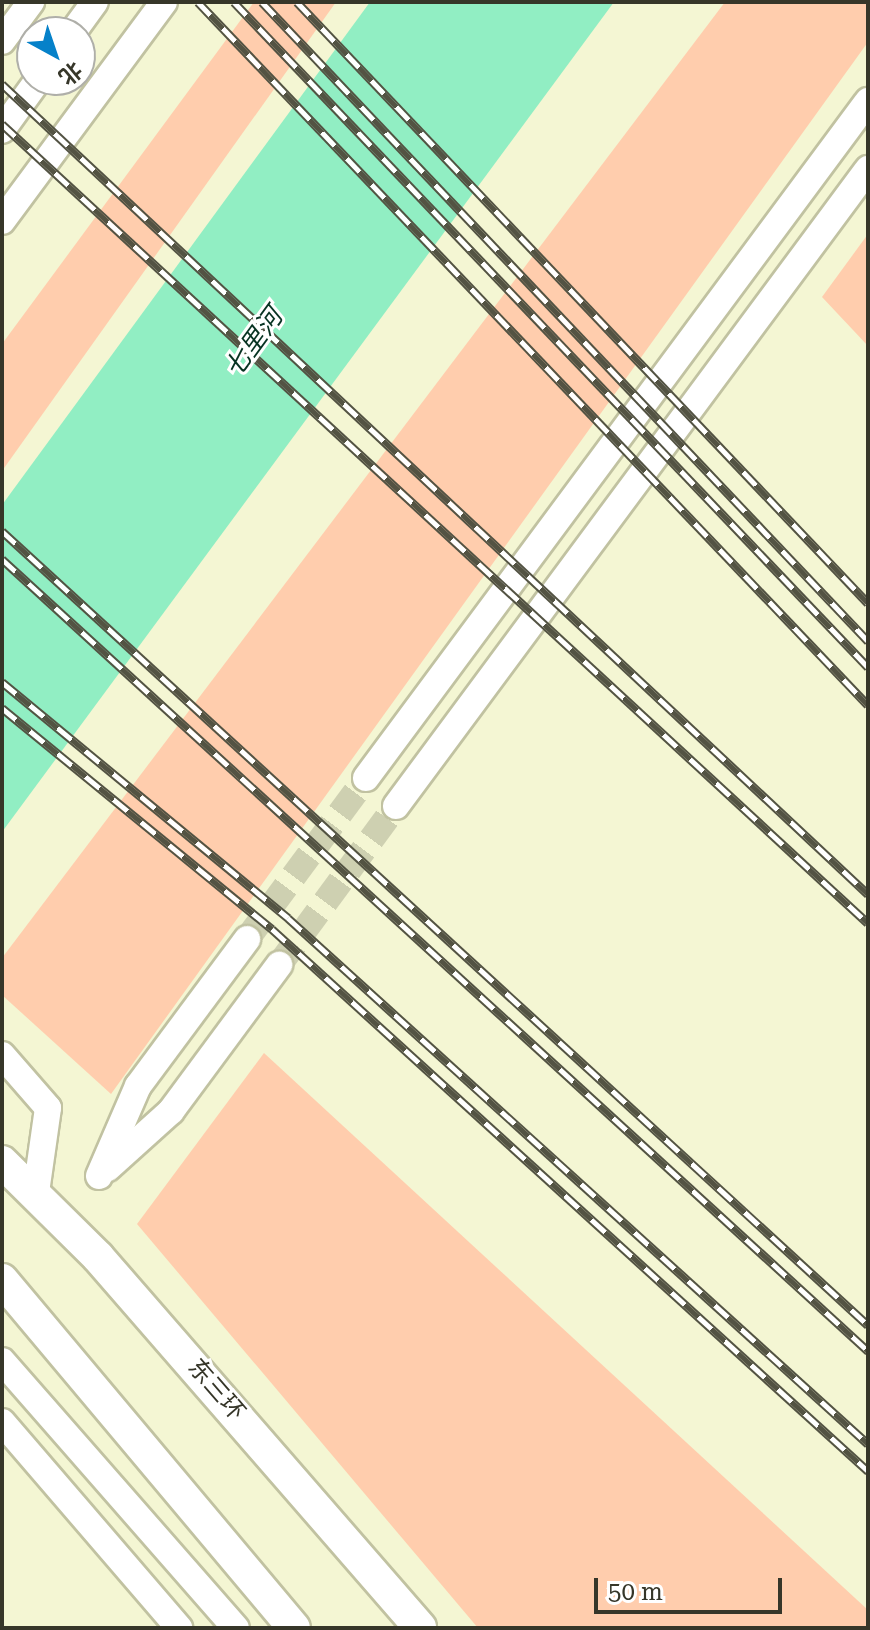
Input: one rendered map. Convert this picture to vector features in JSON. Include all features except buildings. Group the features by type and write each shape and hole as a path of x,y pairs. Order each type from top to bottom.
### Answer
{"main road":[{"name":"东三环","path":"2,1162 36,1192 420,1628"},
{"path":"2,1280 294,1628"}],"street":[{"path":"2,41 31,2"},
{"path":"2,221 164,2"},
{"path":"2,130 26,96"},
{"path":"366,778 868,101"},
{"path":"396,806 868,169"},
{"path":"247,939 138,1086 99,1176 171,1111 279,965"},
{"path":"2,1055 48,1108 36,1192"},
{"path":"2,1361 236,1628"},
{"path":"2,1422 179,1628"}],"shaded area":[{"path":"254,2 336,2 2,471 2,344"},
{"path":"725,2 868,2 868,42 111,1094 2,995 2,958"},
{"path":"868,234 868,346 822,297"},
{"path":"264,1053 868,1610 868,1628 478,1628 137,1224"}],"water":[{"name":"七里河","path":"370,2 614,2 2,832 2,505"}],"tunnel":[{"path":"247,939 366,778"},
{"path":"279,965 396,806"}],"railway":[{"path":"198,2 868,705"},
{"path":"234,2 868,667"},
{"path":"262,2 868,641"},
{"path":"297,2 868,603"},
{"path":"2,84 868,894"},
{"path":"2,124 868,923"},
{"path":"2,531 868,1325"},
{"path":"2,559 868,1351"},
{"path":"2,682 288,918 868,1444"},
{"path":"2,708 272,929 868,1471"}]}
